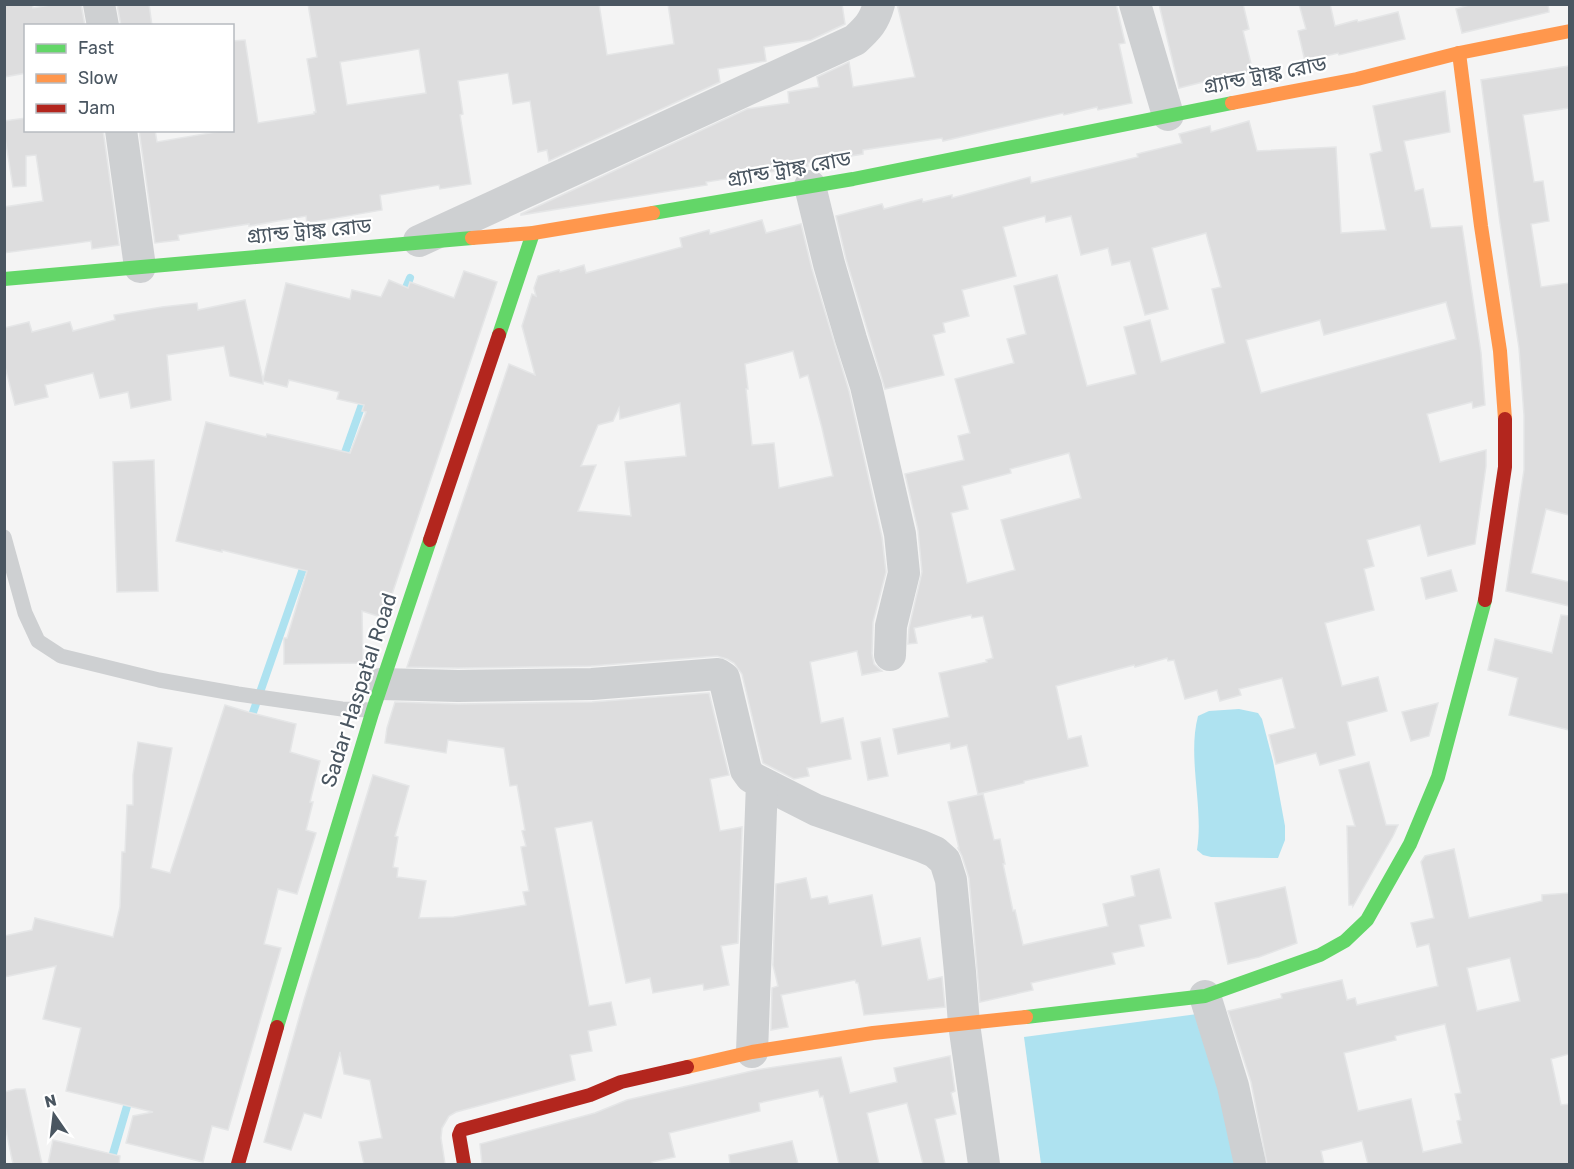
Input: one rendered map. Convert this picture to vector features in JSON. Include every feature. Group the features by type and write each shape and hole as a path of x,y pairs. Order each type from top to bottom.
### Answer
{"main road":[{"name":"গ্র্যান্ড ট্রাঙ্ক রোড","path":"4,279 532,233 853,179 1357,79 1459,52 1569,31"},
{"path":"464,1164 459,1135 461,1130 590,1095 621,1082 752,1052 873,1033 1205,996 1320,955 1345,941 1367,920 1410,844 1438,777 1486,596 1505,467 1505,416 1500,351 1481,226 1459,52"},
{"name":"Sadar Haspatal Road","path":"238,1164 286,995 377,697 532,233"}],"street":[{"path":"99,4 103,24"},
{"path":"416,243 855,40 870,26 876,17 879,4"},
{"path":"1135,4 1168,115"},
{"path":"121,132 140,267"},
{"path":"810,186 835,285 866,386 900,534 904,573 891,626 890,655"},
{"path":"377,697 458,686 591,684 718,674 724,678 746,770 751,777 816,810 921,846 935,852 945,861 951,880 964,1024 984,1164"},
{"path":"752,1052 762,783"},
{"path":"1205,996 1233,1086 1250,1164"}],"lane":[{"path":"4,537 25,613 38,641 61,656 159,680 342,709 377,697"}],"water":[{"path":"1239,709 1258,713 1262,719 1273,761 1285,826 1285,840 1278,858 1211,857 1197,850 1199,817 1194,749 1198,716 1209,711"},
{"path":"1205,1013 1241,1164 1041,1164 1024,1037"}],"building":[{"path":"4,4 32,4 33,8 56,4 81,4 85,24 24,24 24,73 4,77"},
{"path":"117,4 149,4 152,24 121,24"},
{"path":"308,4 599,4 607,55 674,44 668,4 842,4 845,24 811,40 764,47 766,61 718,69 720,82 549,161 547,150 538,152 530,101 513,104 508,73 458,81 463,114 460,115 471,184 440,189 439,185 380,195 382,210 307,223 306,216 249,226 249,224 178,235 179,240 155,243 139,132 155,132 157,142 216,132 234,132 234,41 245,40 258,123 314,114 316,112 307,59 317,57","holes":["419,49 426,93 347,105 340,62"]},
{"path":"897,4 1116,4 1125,43 1119,44 1132,103 1098,110 1097,107 1064,115 1063,113 943,141 942,138 863,150 863,154 807,163 808,166 706,182 707,185 521,215 747,109 789,103 788,92 819,87 817,77 849,62 853,87 915,77"},
{"path":"1159,4 1243,4 1249,29 1243,31 1253,72 1179,88"},
{"path":"1299,4 1330,4 1335,26 1398,12 1405,39 1305,61 1298,31 1306,29"},
{"path":"1472,4 1548,4 1549,12 1462,33 1456,9"},
{"path":"1569,66 1569,108 1523,115 1534,182 1543,181 1549,221 1531,224 1541,287 1569,283 1569,515 1546,509 1531,573 1569,582 1569,606 1506,591 1524,470 1524,415 1519,348 1481,80"},
{"path":"1445,91 1450,132 1404,141 1415,191 1423,189 1431,228 1462,226 1481,353 1485,405 1473,408 1472,402 1427,414 1440,462 1486,450 1486,466 1475,544 1428,556 1420,525 1367,540 1374,566 1364,569 1374,610 1325,623 1342,686 1378,677 1387,711 1347,722 1355,755 1320,765 1316,753 1276,764 1269,735 1295,728 1282,678 1239,689 1241,695 1220,701 1217,690 1185,699 1174,660 1168,661 1167,658 1056,686 1068,739 1081,736 1088,766 978,794 967,745 951,749 950,743 898,754 893,729 949,717 939,673 987,662 986,660 993,658 983,616 972,618 971,615 914,628 917,643 908,644 909,628 922,572 918,530 905,474 964,460 958,436 970,433 955,379 1014,363 1007,339 1026,334 1014,286 1057,275 1087,386 1136,374 1124,327 1150,320 1161,362 1225,343 1212,289 1221,287 1206,233 1152,248 1168,309 1145,315 1130,261 1112,265 1108,248 1081,255 1071,216 1046,222 1045,216 1003,227 1016,276 962,290 969,316 943,323 945,332 933,335 944,375 885,389 846,259 836,216 882,204 884,209 922,199 923,202 952,195 952,198 1030,177 1031,183 1138,157 1137,154 1182,143 1179,134 1210,126 1211,132 1249,121 1257,151 1336,147 1341,233 1386,230 1370,154 1382,151 1373,106","holes":["1446,302 1456,339 1261,393 1246,340 1320,320 1324,335","1069,453 1081,498 1001,520 1015,570 967,583 951,513 968,509 962,486 1011,473 1010,469"]},
{"path":"24,118 24,132 103,132 119,245 92,249 91,241 4,253 4,207 43,201 36,155 26,156 26,186 13,187 4,121"},
{"path":"762,220 766,233 801,224 812,269 849,391 882,537 886,572 873,622 872,654 874,664 882,671 862,675 857,651 810,662 821,723 843,718 851,759 807,768 809,776 794,779 763,763 742,674 734,663 717,656 591,666 407,667 509,364 535,375 522,326 532,294 536,296 534,288 538,276 584,265 586,273 682,247 680,238 709,230 710,234","holes":["793,351 800,378 808,375 833,476 779,488 774,443 752,445 745,364","680,403 686,456 625,462 631,516 578,511 596,465 581,466 598,425 613,421 619,408 620,419"]},
{"path":"464,271 497,282 384,618 362,611 363,663 284,664 284,638 287,638 307,571 176,541 206,422 266,437 267,434 350,453 366,412 362,411 364,405 337,399 339,392 289,380 287,387 230,376 224,346 167,355 171,400 131,408 128,392 100,398 93,373 45,385 48,397 15,405 4,363 4,328 29,322 32,332 70,322 73,331 115,320 114,315 197,303 198,310 245,300 263,380 286,283 350,299 352,290 381,297 389,280 408,288 410,282 454,298"},
{"path":"154,460 158,591 117,592 113,462"},
{"path":"1451,570 1457,591 1426,599 1421,578"},
{"path":"1561,615 1569,616 1569,730 1509,715 1518,678 1488,670 1495,639 1552,653"},
{"path":"709,693 729,775 710,779 720,831 742,827 738,943 721,946 729,985 704,990 703,984 653,993 650,978 626,983 592,821 555,828 589,1006 611,1002 616,1025 588,1031 592,1051 570,1055 575,1080 456,1112 449,1116 442,1128 441,1138 445,1164 364,1164 359,1142 382,1138 370,1080 344,1074 340,1052 321,1118 304,1113 291,1150 264,1142 304,1000 373,775 409,786 395,836 398,837 393,867 398,868 397,877 426,881 419,918 454,917 526,905 523,892 529,891 521,847 526,846 522,831 525,830 517,785 510,786 504,748 448,740 446,753 385,743 395,702 458,704 592,702"},
{"path":"1438,703 1429,736 1411,741 1402,712"},
{"path":"225,705 296,724 290,752 320,761 306,830 316,833 297,894 278,889 264,944 281,948 228,1130 212,1126 203,1162 126,1143 133,1116 153,1112 66,1091 81,1028 43,1019 56,966 4,977 4,936 32,930 35,918 113,937 120,907 127,805 133,805 133,775 138,742 172,748 151,868 170,873"},
{"path":"880,738 888,776 868,780 861,742"},
{"path":"1369,762 1386,825 1398,825 1353,906 1349,905 1347,826 1355,826 1339,770"},
{"path":"983,794 994,840 1000,839 1013,911 1015,910 1023,945 1108,926 1103,904 1135,896 1131,876 1159,869 1171,918 1139,925 1144,946 1112,953 1115,964 1031,983 1033,990 980,1002 969,878 958,848 948,802"},
{"path":"1454,849 1469,918 1542,901 1542,895 1569,893 1569,1054 1551,1059 1561,1105 1569,1104 1569,1164 1368,1164 1362,1141 1321,1151 1324,1164 1267,1164 1251,1082 1228,1011 1282,998 1281,994 1342,980 1347,1000 1355,998 1357,1005 1438,986 1429,944 1417,947 1411,923 1434,918 1421,862 1425,856","holes":["1510,958 1520,1001 1477,1011 1467,968","1445,1024 1461,1093 1455,1094 1461,1120 1457,1121 1462,1143 1423,1152 1411,1099 1358,1111 1344,1053 1396,1040 1395,1036"]},
{"path":"806,878 811,899 827,896 829,904 872,895 882,946 920,938 928,980 942,977 945,1007 864,1015 858,983 855,980 781,995 788,1027 771,1030 772,988 778,986 773,965 776,884"},
{"path":"1285,887 1297,943 1259,957 1228,964 1215,903"},
{"path":"950,1056 955,1091 951,1093 956,1114 935,1119 945,1164 923,1164 907,1103 867,1113 879,1164 839,1164 823,1096 820,1097 818,1090 759,1103 760,1111 669,1133 675,1157 652,1162 653,1164 482,1164 480,1144 595,1113 627,1100 756,1070 841,1057 850,1093 897,1082 894,1068"},
{"path":"25,1089 42,1164 13,1164 4,1121 4,1092"},
{"path":"53,1140 120,1156 119,1164 48,1164"},
{"path":"792,1141 798,1164 730,1164 729,1155"}],"waterway":[{"path":"402,297 410,278"},
{"path":"342,461 365,396"},
{"path":"249,724 306,560"},
{"path":"110,1164 130,1096"}],"traffic: fast":[{"path":"653,213 853,179 1232,103"},
{"path":"499,335 533,233"},
{"path":"4,279 472,238"},
{"path":"277,1027 373,710 430,540"},
{"path":"1026,1017 1205,996 1320,955 1345,941 1367,920 1410,844 1438,777 1485,600"}],"traffic: slow":[{"path":"1232,103 1357,79 1459,53 1570,31"},
{"path":"1459,53 1500,351 1505,419"},
{"path":"472,238 533,233 653,213"},
{"path":"687,1067 752,1052 873,1033 1026,1017"}],"traffic: jam":[{"path":"430,540 499,335"},
{"path":"1485,600 1505,467 1505,419"},
{"path":"238,1164 277,1027"},
{"path":"464,1164 459,1135 461,1130 590,1095 621,1082 687,1067"}]}
